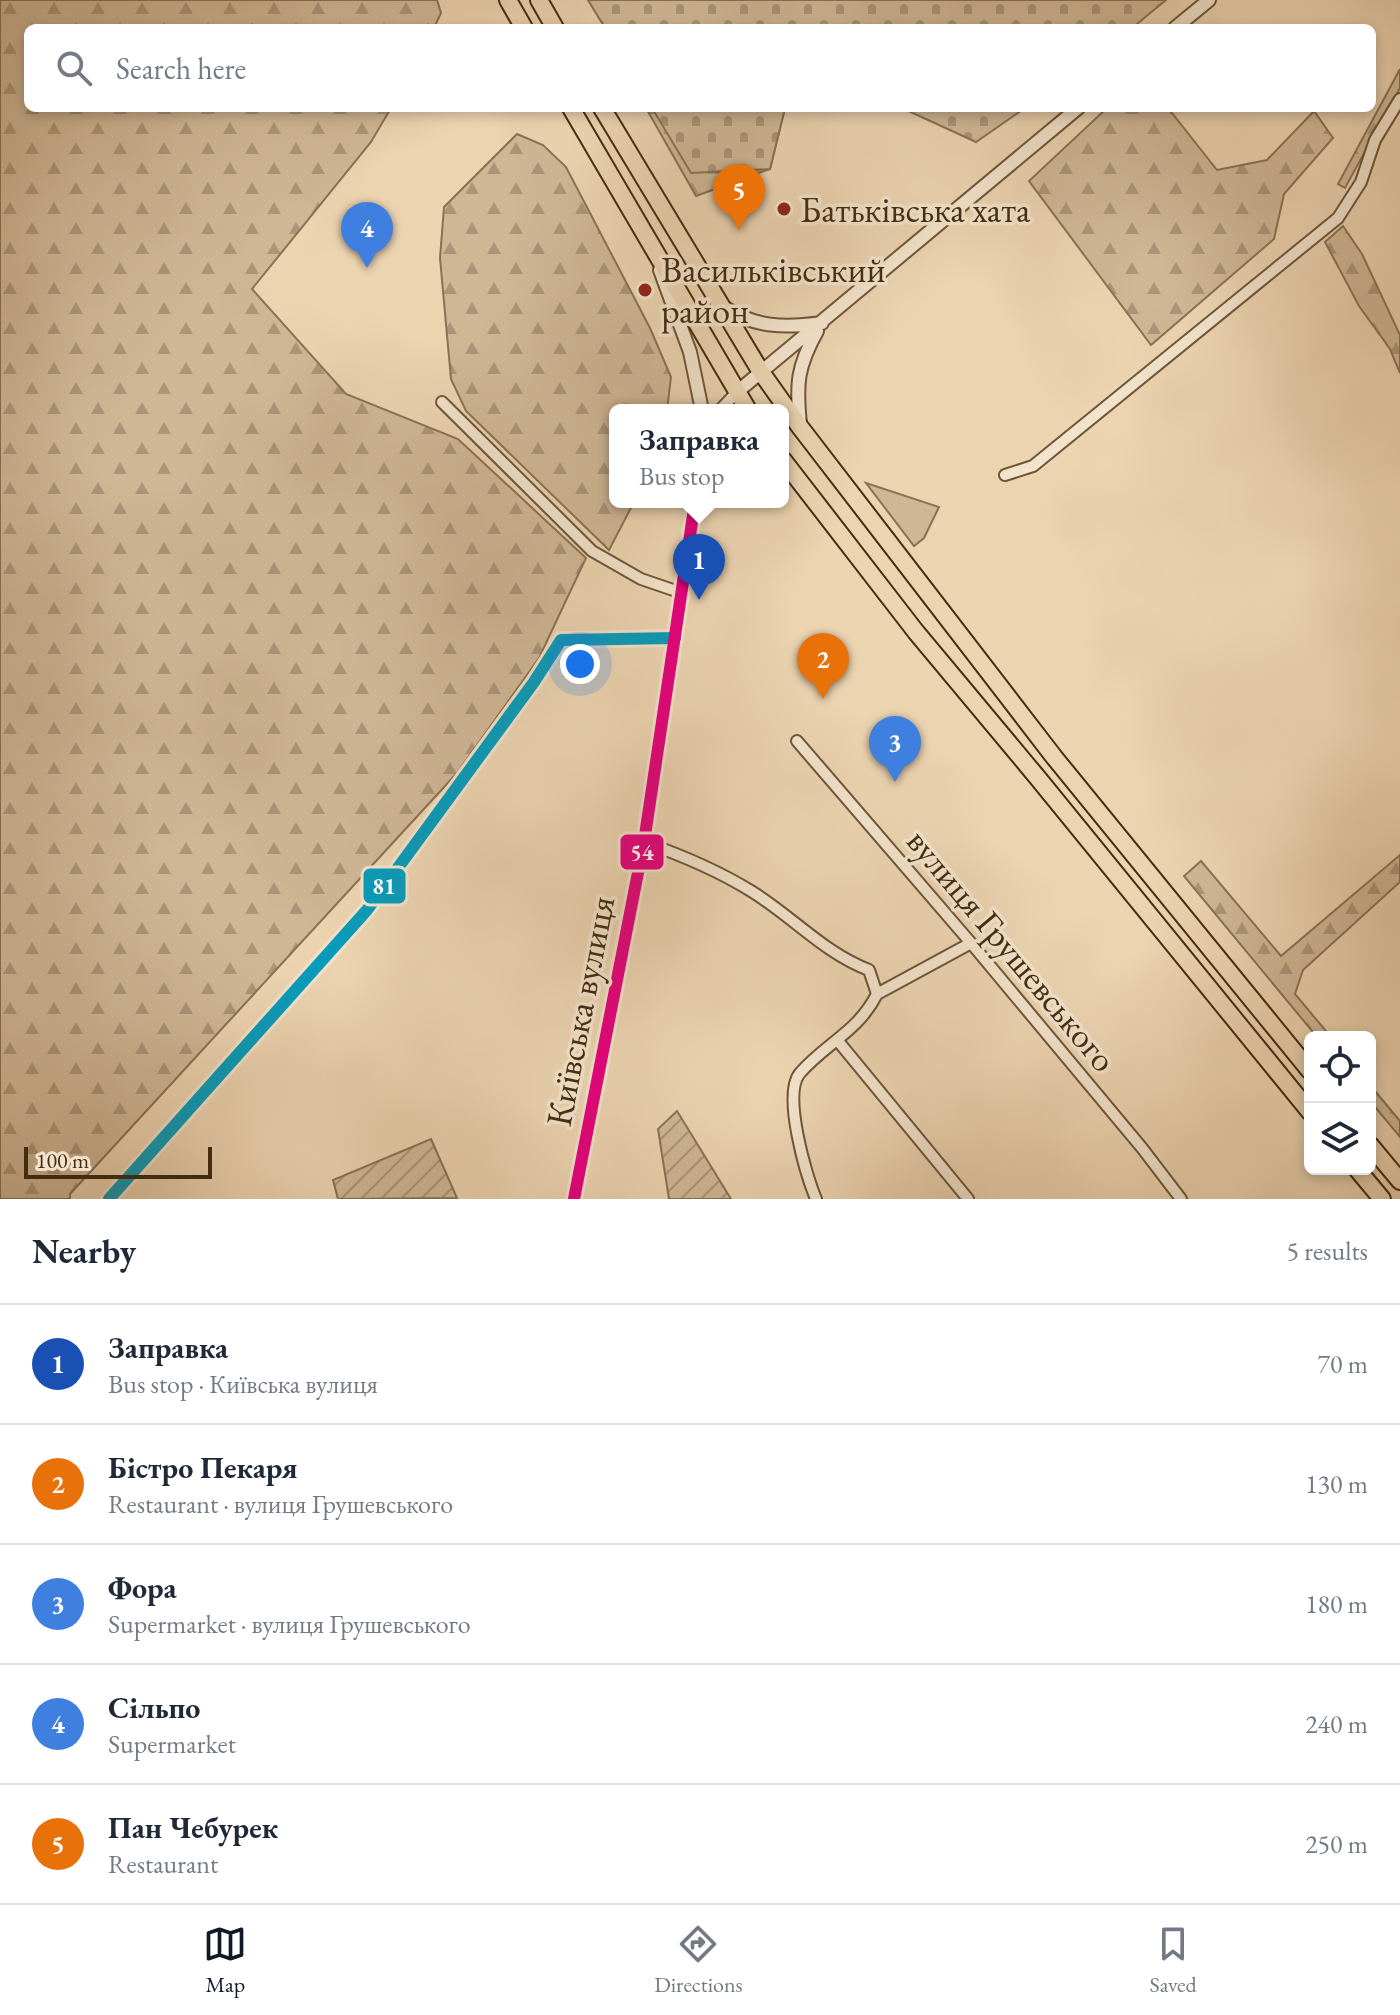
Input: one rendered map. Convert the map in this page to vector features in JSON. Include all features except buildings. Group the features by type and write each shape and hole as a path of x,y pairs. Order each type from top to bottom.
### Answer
{"highway":[{"path":"508,0 522,24"},
{"path":"539,0 553,24"},
{"path":"573,112 744,404"},
{"path":"604,112 761,372 784,404"},
{"path":"789,411 1045,746 1304,1064"},
{"path":"789,468 916,632 1304,1105"},
{"path":"1376,1152 1400,1181"},
{"path":"1362,1175 1382,1199"}],"street":[{"path":"1180,24 1209,0"},
{"path":"1005,475 1033,466 1338,218 1361,182 1375,140 1400,99"},
{"path":"726,404 1073,112"},
{"path":"652,249 690,352 701,404"},
{"path":"721,305 750,321 767,326 822,323"},
{"path":"800,427 796,386 800,367 822,323"},
{"path":"442,402 592,551 641,579 682,593"},
{"name":"Київська вулиця","path":"574,1199 644,842 694,508"},
{"path":"109,1199 377,897 534,682 561,640 675,638"},
{"name":"вулиця Грушевського","path":"797,741 971,943 1181,1199"},
{"path":"644,842 690,858 753,891 845,961 869,970 877,994"},
{"path":"816,1199 795,1128 797,1075 867,1014 877,994 971,943"},
{"path":"838,1041 968,1199"}],"green space":[{"path":"0,0 437,0 441,13 436,24 24,24 24,112 389,112 371,142 252,289 346,394 458,439 586,558 539,658 457,773 70,1194 70,1199 0,1199"},
{"path":"588,0 1166,0 1137,24 603,24"},
{"path":"1400,69 1400,88 1345,188 1338,184"},
{"path":"648,112 784,112 770,169 696,196"},
{"path":"654,112 784,112 770,169 691,173"},
{"path":"911,112 1019,112 976,142"},
{"path":"1103,112 1171,112 1217,170 1267,160 1313,112 1333,138 1284,194 1274,239 1151,345 1029,181"},
{"path":"517,134 543,145 566,167 650,328 671,377 668,404 609,404 609,508 631,508 609,550 466,411 451,379 440,258 444,207"},
{"path":"1343,226 1362,254 1400,335 1400,373 1390,349 1359,306 1325,242"},
{"path":"866,483 939,507 924,538 914,546"},
{"path":"1400,855 1400,882 1303,970 1295,994 1326,1031 1312,1031 1184,876 1201,861 1281,956"},
{"path":"1376,1092 1400,1121 1400,1137 1376,1108"},
{"path":"677,1111 731,1199 669,1199 658,1129"},
{"path":"431,1139 457,1198 338,1199 333,1180"}],"transit line":[{"name":"54","path":"574,1199 644,842 694,508"},
{"name":"81","path":"109,1199 367,910 534,682 561,640 675,638"}],"place":[{"name":"Батьківська хата","path":"784,209"},
{"name":"Пан Чебурек","path":"739,230"},
{"name":"Сільпо","path":"367,268"},
{"name":"Васильківський район","path":"645,290"},
{"name":"Заправка","path":"699,600"},
{"name":"Бістро Пекаря","path":"823,699"},
{"name":"Фора","path":"895,782"}]}
